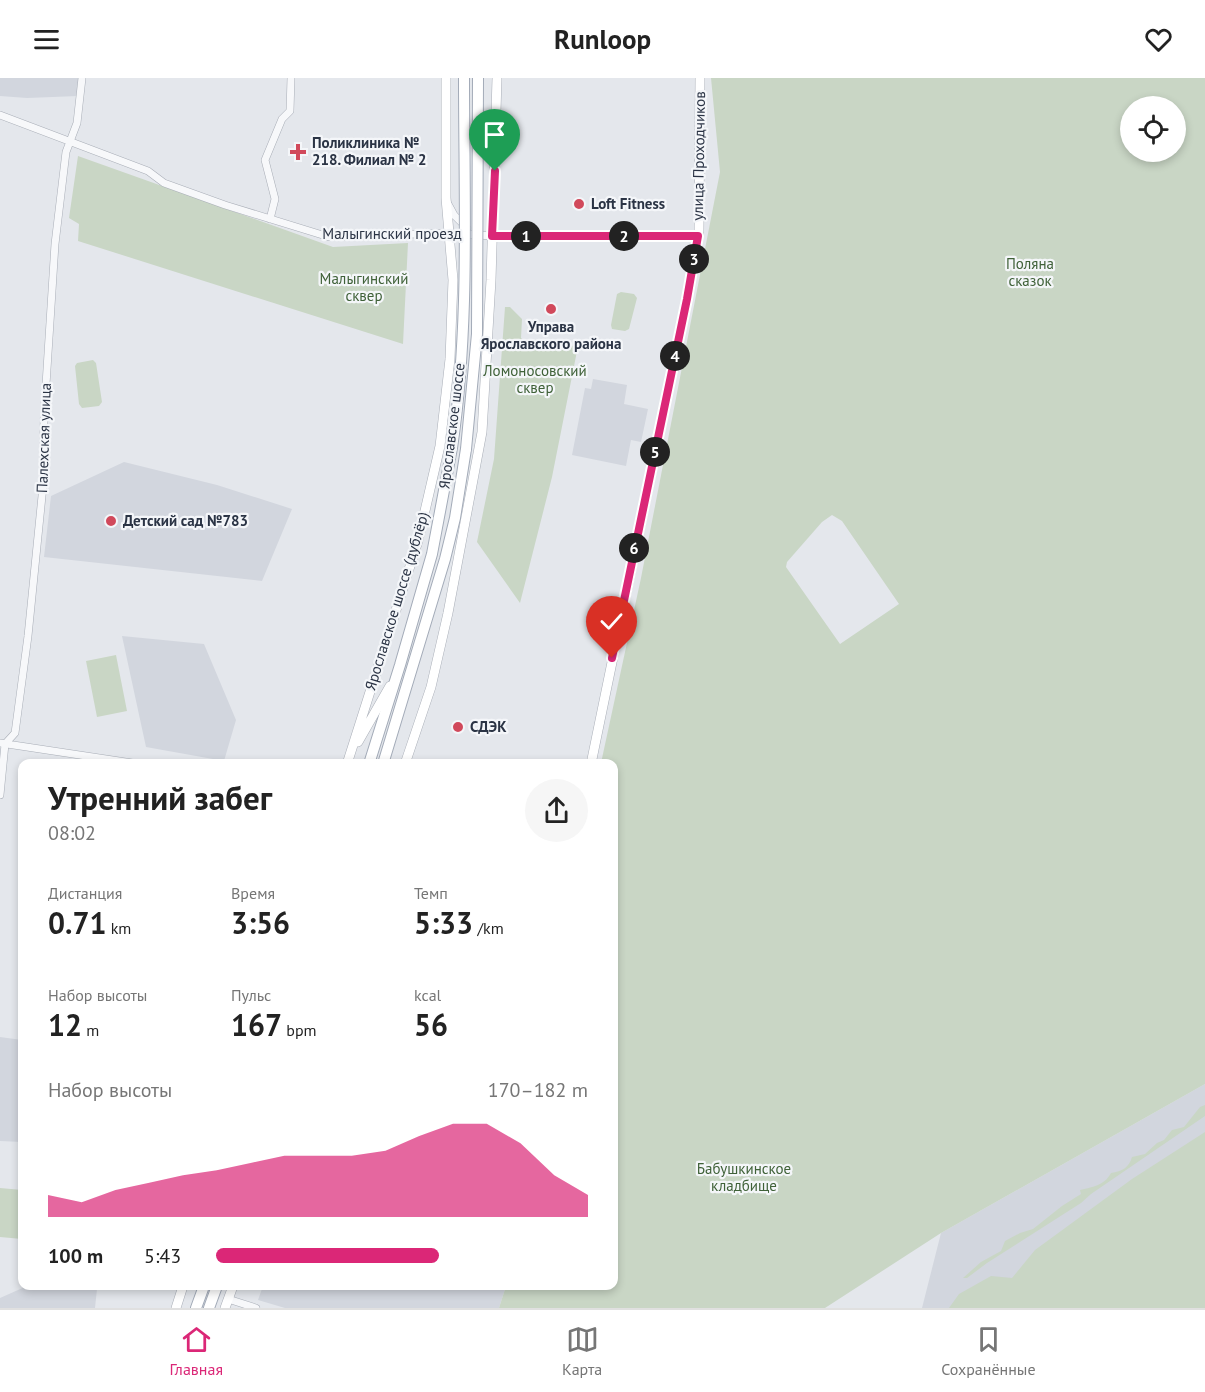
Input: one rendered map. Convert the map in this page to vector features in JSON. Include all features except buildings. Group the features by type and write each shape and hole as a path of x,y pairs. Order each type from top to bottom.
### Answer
{"main road":[{"name":"Ярославское шоссе","path":"371,759 436,536 457,412 463,335 465,78"},
{"name":"Ярославское шоссе","path":"385,759 445,560 455,518 466,449 477,334 478,78"},
{"path":"196,1308 203,1290"},
{"path":"209,1308 216,1290"}],"street":[{"name":"Палехская улица","path":"0,795 3,744 15,733 28,636 43,486 44,416 55,244 69,142 76,123 82,78"},
{"path":"270,219 275,199 264,160 282,119 290,111 291,78"},
{"name":"Ярославское шоссе (дублёр)","path":"349,759 418,541 440,446 450,359 453,280 446,198 446,78"},
{"path":"407,759 430,687 466,522 482,432 491,280 488,235 498,78"},
{"name":"улица Проходчиков","path":"592,759 685,310 698,236 700,78"},
{"name":"Малыгинский проезд","path":"0,115 148,171 164,183 329,237 449,233 698,236"},
{"path":"446,198 465,227 488,235"},
{"path":"453,280 460,268 472,262 484,268 491,280"},
{"path":"351,753 384,698 400,665"},
{"path":"3,744 105,759"},
{"path":"176,1308 182,1290"},
{"path":"227,1304 256,1308"}],"shaded area":[{"path":"0,78 79,78 78,96 27,98 0,96"},
{"path":"593,379 627,385 624,404 648,409 641,442 631,440 626,466 572,455 585,388 591,389"},
{"path":"124,462 217,485 292,509 262,581 44,557 51,496"},
{"path":"122,636 204,644 236,720 225,759 146,747"},
{"path":"0,1037 18,1039 18,1142 0,1141"},
{"path":"1205,1084 1205,1308 922,1308 941,1233"},
{"path":"18,1290 97,1290 95,1308 0,1308 0,1298"},
{"path":"262,1290 505,1290 499,1308 285,1308 258,1300"}],"green space":[{"path":"711,78 1205,78 1205,1084 941,1233 825,1308 499,1308 505,1290 618,1290 618,759 602,759 641,578 720,172","holes":["832,515 842,521 899,604 840,644 786,567 787,562 822,522"]},
{"name":"Малыгинский сквер","path":"78,156 333,247 408,243 403,344 78,241 79,224 69,218"},
{"path":"621,292 634,294 637,298 629,329 625,331 612,329 611,325 617,294"},
{"name":"Ломоносовский сквер","path":"505,307 510,307 522,319 521,338 527,344 578,346 552,477 520,603 477,542 494,459"},
{"path":"93,360 96,363 102,402 99,406 82,408 79,404 75,366 77,363"},
{"path":"116,655 127,711 97,717 86,661"},
{"path":"1205,1105 1205,1116 1081,1203 967,1278 963,1278 981,1262 1001,1251 1005,1241 1033,1229 1081,1194 1080,1190 1101,1183 1111,1173 1127,1166 1132,1157 1145,1154 1164,1140 1172,1130 1184,1127 1200,1107"},
{"path":"1205,1132 1205,1308 949,1308 959,1294 991,1276 1012,1278 1035,1250 1132,1179"},
{"path":"0,1188 18,1190 18,1239 0,1237"}],"place":[{"name":"Поликлиника № 218. Филиал № 2","path":"298,152"},
{"name":"Loft Fitness","path":"579,204"},
{"name":"Управа Ярославского района","path":"551,309"},
{"name":"Детский сад №783","path":"111,521"},
{"name":"СДЭК","path":"458,727"}],"route":[{"path":"495,171 492,236 698,236 687,299 612,658"}],"park label":[{"name":"Поляна сказок","path":"1030,272"},
{"name":"Бабушкинское кладбище","path":"744,1178"}]}
